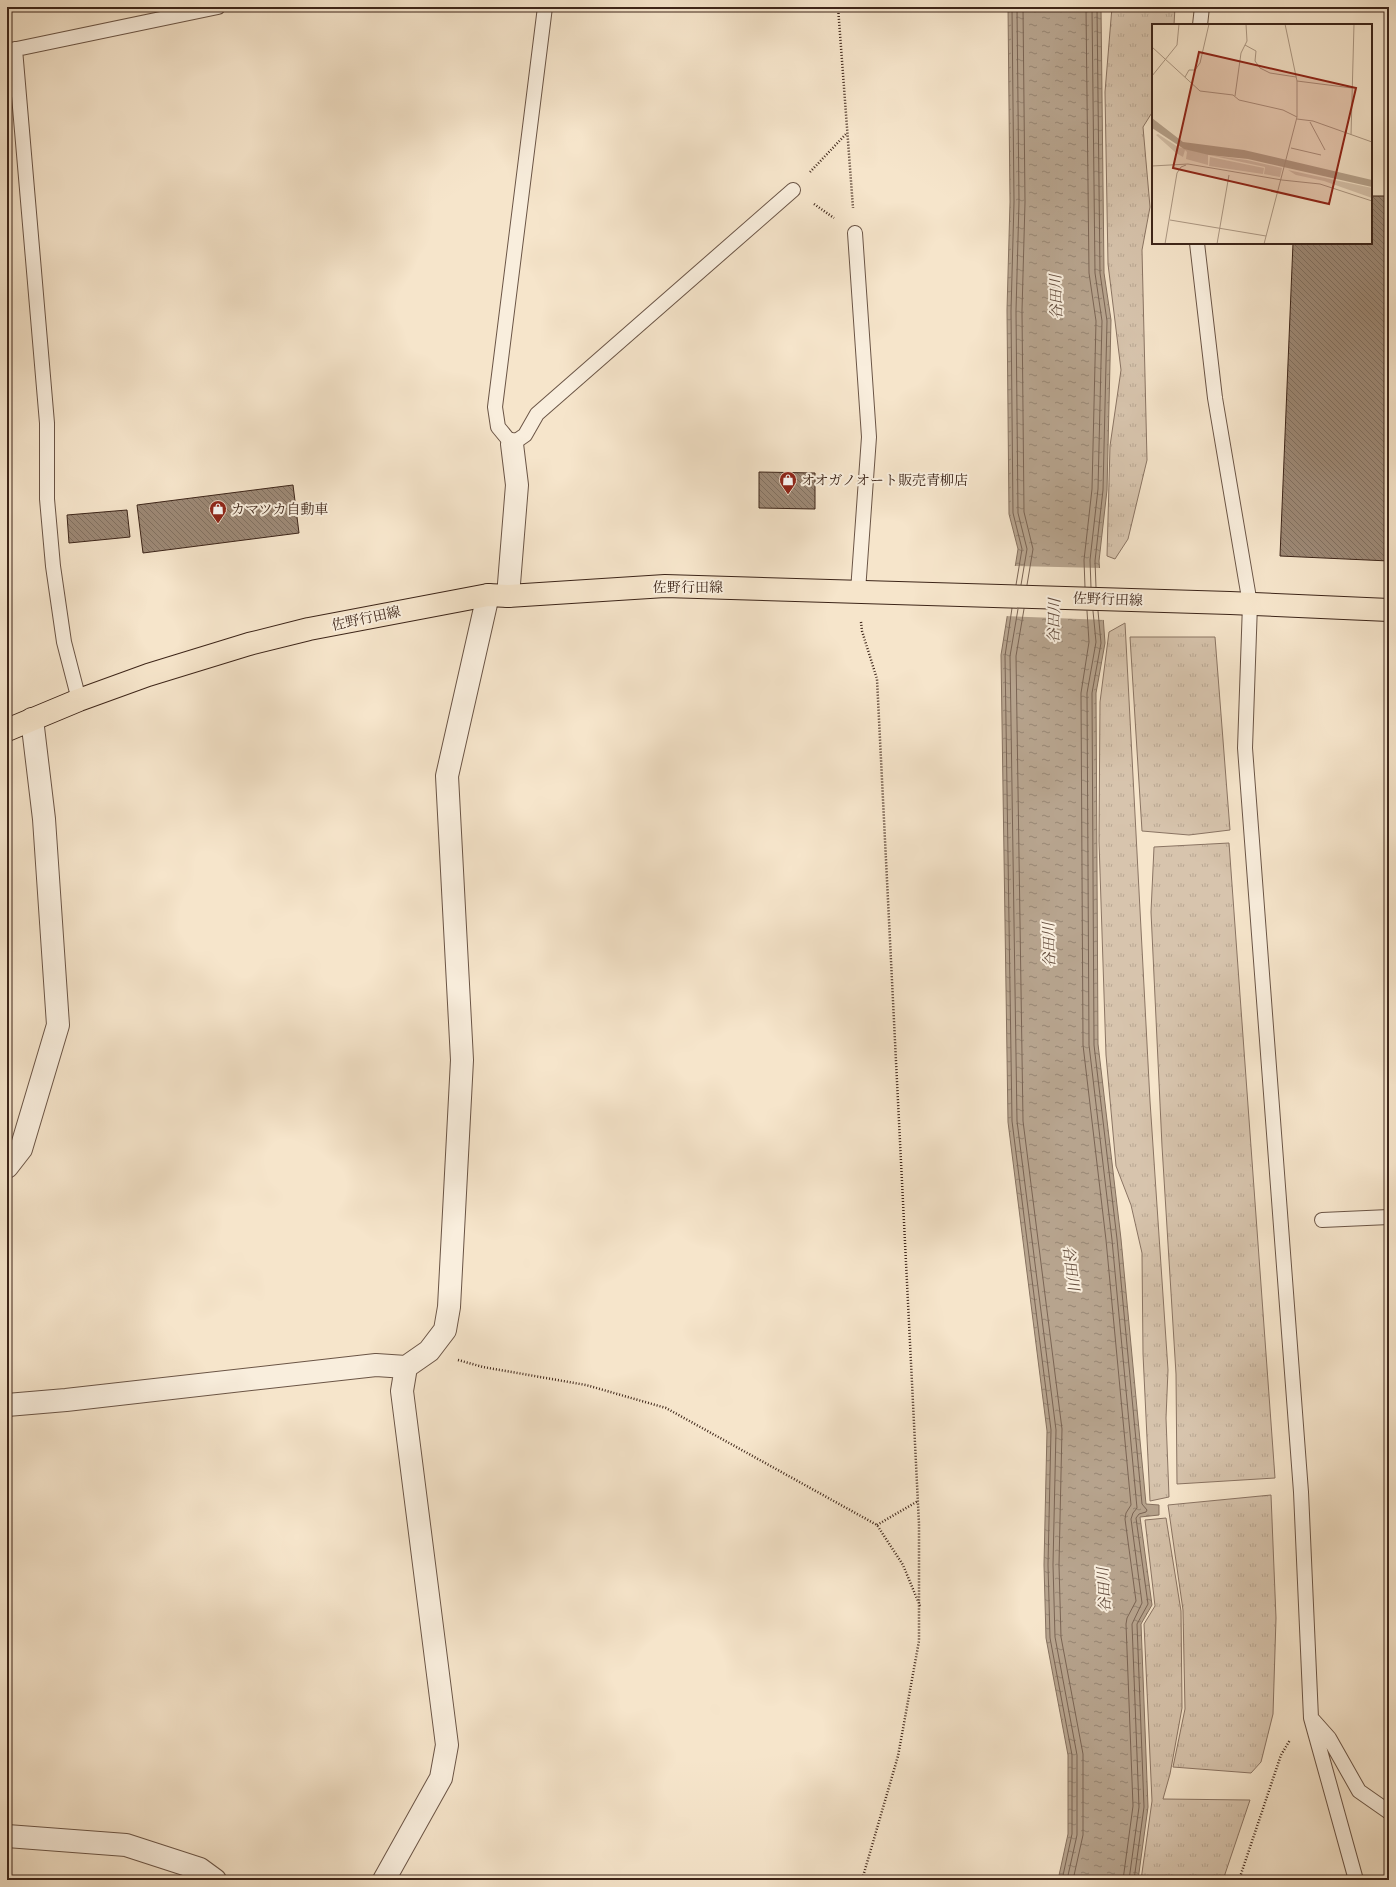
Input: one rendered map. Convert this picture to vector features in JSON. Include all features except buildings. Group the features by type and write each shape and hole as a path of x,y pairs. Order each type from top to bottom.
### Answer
{"main road":[{"name":"佐野行田線","path":"7,730 79,700 148,675 249,644 317,628 498,595 665,586 1240,603 1389,610"}],"street":[{"path":"7,1405 66,1400 376,1365 406,1367 430,1351 445,1330 449,1307 462,1060 447,776 498,595 517,485 512,444"},
{"path":"7,1167 21,1150 58,1025 44,819 32,719"},
{"path":"384,1880 441,1778 447,1745 402,1391 406,1367"},
{"path":"7,1836 126,1845 200,1869 215,1880"}],"lane":[{"path":"79,700 64,642 53,566 47,499 47,423 11,50 218,7"},
{"path":"545,7 495,407 498,428 512,444 524,435 538,414 793,190"},
{"path":"1200,24 1202,7"},
{"path":"856,233 869,437 864,591"},
{"path":"1197,244 1240,603 1245,748 1301,1492 1311,1718 1356,1880"},
{"path":"1322,1220 1389,1216"},
{"path":"1311,1718 1329,1738 1359,1791 1389,1812"}],"path":[{"path":"838,7 856,233"},
{"path":"847,133 793,190 856,233"},
{"path":"862,1880 898,1756 919,1640 921,1608 918,1500 878,679 862,631 864,591"},
{"path":"436,1342 457,1359 483,1367 586,1385 666,1408 877,1525 903,1565 921,1608"},
{"path":"877,1525 918,1500"},
{"path":"1239,1880 1281,1754 1298,1727 1311,1718"}],"green space":[{"path":"1112,7 1175,7 1174,24 1152,24 1152,113 1143,127 1150,207 1142,250 1147,460 1128,539 1115,559 1107,556 1110,446 1121,370 1108,264 1105,92"},
{"path":"1125,623 1150,1101 1168,1370 1166,1418 1169,1497 1150,1501 1143,1354 1142,1253 1131,1205 1116,1166 1106,1055 1099,841 1100,702 1109,632"},
{"path":"1130,637 1215,637 1230,830 1189,835 1142,831"},
{"path":"1229,843 1275,1478 1177,1484 1176,1374 1162,1146 1151,912 1154,847"},
{"path":"1271,1495 1276,1618 1273,1714 1261,1762 1251,1773 1173,1767 1185,1709 1183,1610 1168,1505"},
{"path":"1166,1518 1181,1611 1182,1708 1170,1774 1163,1799 1250,1800 1223,1880 1141,1880 1152,1801 1144,1624 1155,1606 1145,1520"}],"water":[{"name":"谷田川","path":"1008,7 1101,7 1104,273 1111,320 1107,490 1099,561 1105,643 1096,693 1098,1044 1121,1239 1146,1504 1159,1505 1159,1515 1140,1517 1152,1605 1141,1624 1148,1807 1138,1880 1058,1880 1068,1834 1068,1755 1046,1638 1044,1565 1047,1431 1008,1122 1001,655 1018,549 1009,514 1007,310 1010,202"}],"pier":[{"path":"1013,566 1101,568 1105,620 1005,616"}],"place":[{"name":"オオガノオート販売青柳店","path":"788,495"},
{"name":"カマツカ自動車","path":"218,524"}]}
